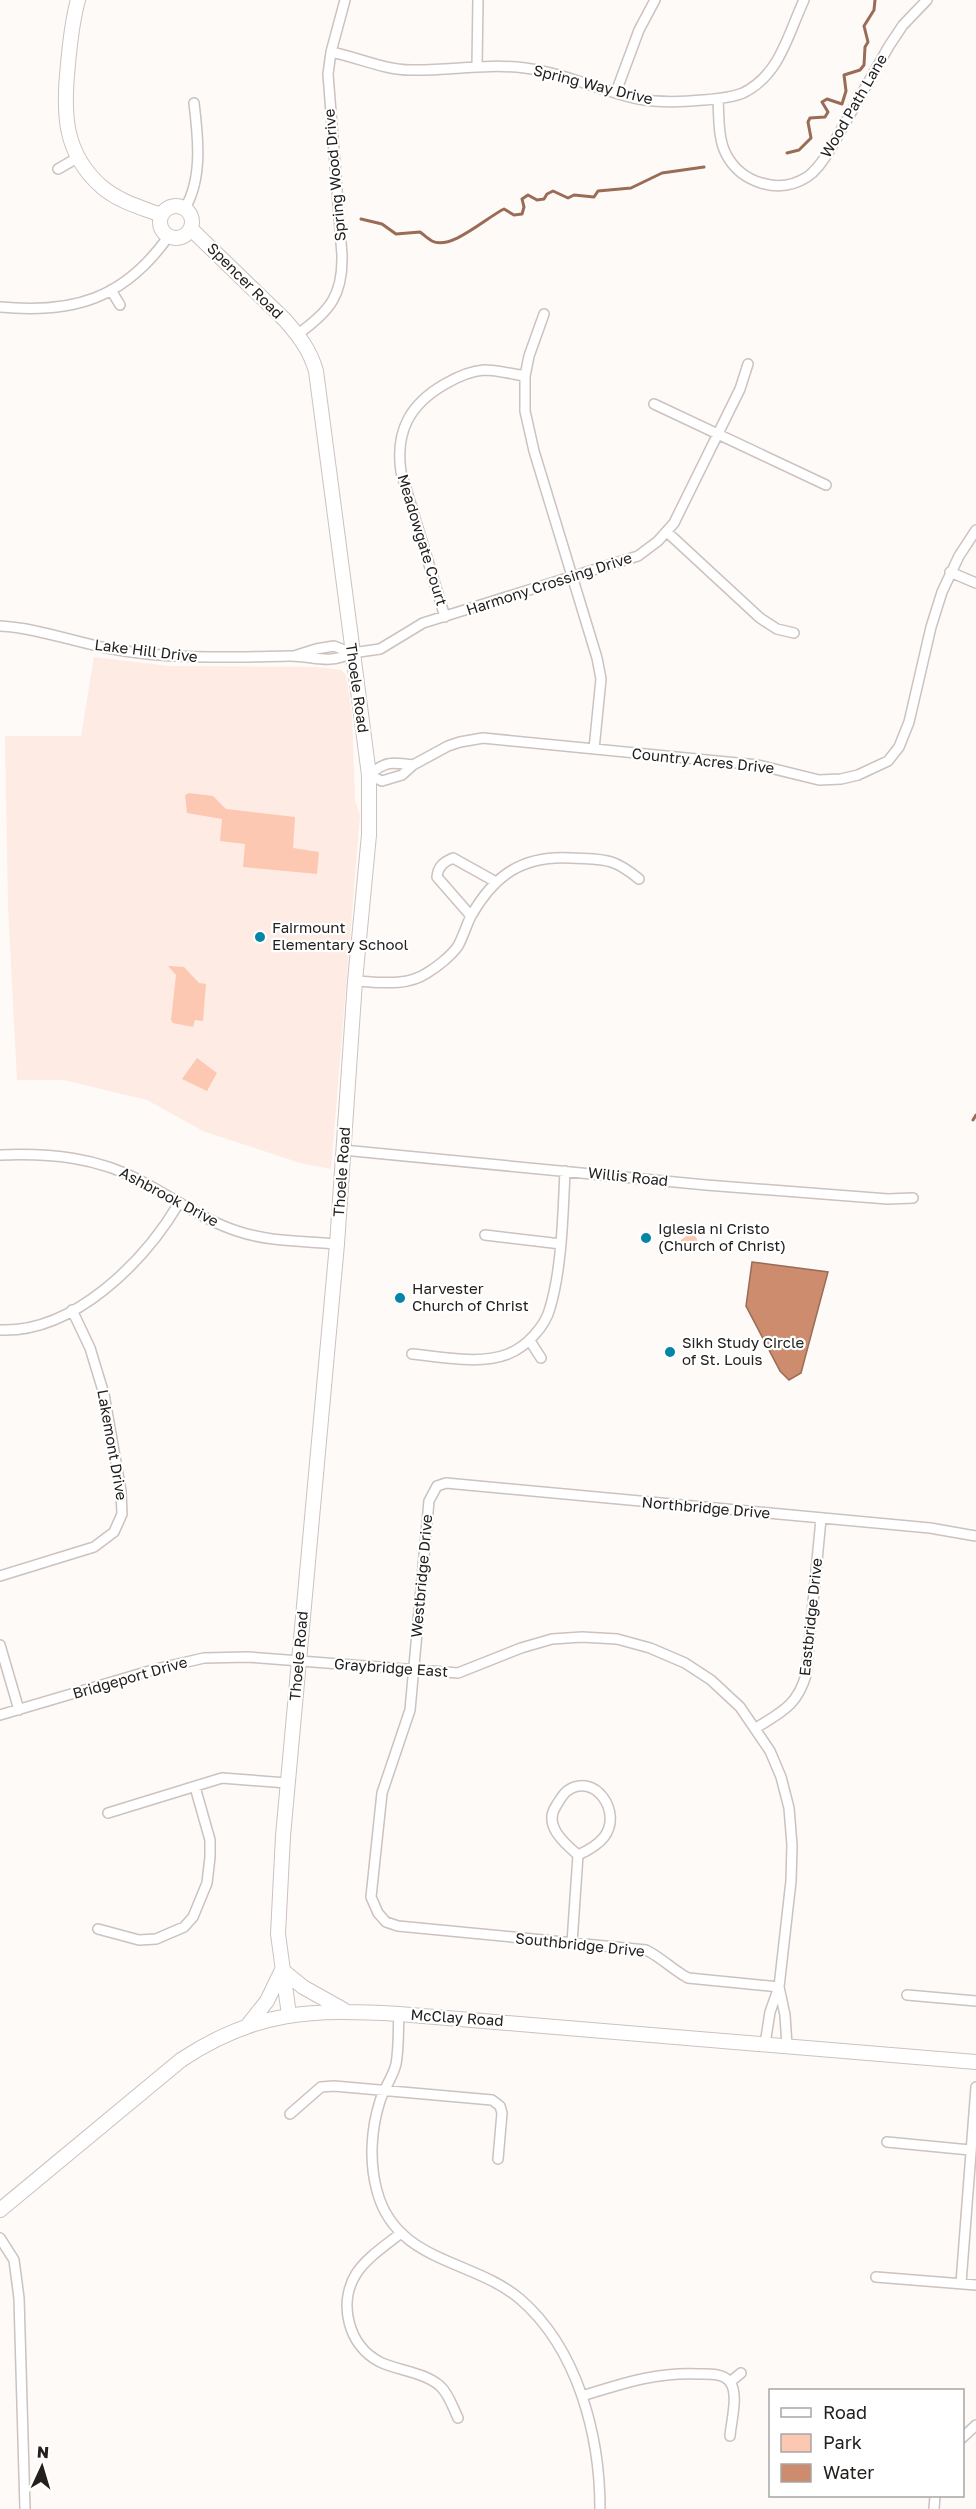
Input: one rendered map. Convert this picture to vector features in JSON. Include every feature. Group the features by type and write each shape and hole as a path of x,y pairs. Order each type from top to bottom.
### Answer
{"main road":[{"path":"78,0 71,35 64,106 69,135 77,158 103,188 136,207 160,215"},
{"path":"168,207 184,208 191,215 191,229 184,237 168,237 161,230 160,215 168,207"},
{"name":"Spencer Road","path":"191,229 210,245 298,334"},
{"name":"Thoele Road","path":"289,2015 278,1934 287,1783 337,1244 355,981 369,836 369,775 316,371 312,357 298,334"},
{"path":"248,2025 267,2001 282,1970 303,1987 346,2011"},
{"name":"McClay Road","path":"0,2210 181,2060 220,2037 248,2025 314,2011 399,2014 976,2062"}],"street":[{"name":"Spring Wood Drive","path":"298,334 313,323 333,302 339,291 341,277 342,255 328,93 331,52 345,0"},
{"path":"477,66 478,0"},
{"path":"616,92 639,30 655,0"},
{"name":"Spring Way Drive","path":"331,52 391,68 410,70 477,66 514,67 548,72 654,101 718,99 742,93 768,75 776,64 804,0"},
{"name":"Wood Path Lane","path":"718,99 725,153 734,167 745,176 760,183 776,186 792,184 806,178 817,169 828,153 903,25 927,0"},
{"path":"184,208 195,181 198,138 194,103"},
{"path":"58,169 77,158"},
{"path":"0,307 34,309 66,307 111,290 136,273 168,237"},
{"path":"111,290 120,305"},
{"path":"544,314 529,356 524,394 528,428 600,672 594,749"},
{"name":"Harmony Crossing Drive","path":"352,653 391,644 417,626 445,616 638,556 667,532 680,511 740,389 748,364"},
{"name":"Meadowgate Court","path":"445,616 401,472 400,449 405,425 419,402 439,387 462,375 486,370 525,376"},
{"path":"654,404 826,485"},
{"name":"Country Acres Drive","path":"413,765 396,762 381,764 369,775 382,781 402,775 413,765 460,742 483,738 758,765 819,780 850,777 877,767 888,761 896,752 909,722 931,627 950,572 976,530"},
{"path":"667,532 760,618 777,629 794,633"},
{"path":"950,572 976,583"},
{"name":"Lake Hill Drive","path":"0,627 17,627 107,648 164,656 225,658 294,656 316,660 336,660 352,653"},
{"path":"355,981 396,982 412,980 425,975 458,946 471,916 487,890 520,865 535,860 563,857 615,862 639,879"},
{"path":"471,916 437,877 437,871 444,861 453,858 496,882"},
{"name":"Willis Road","path":"343,1150 706,1185 888,1199 913,1198"},
{"name":"Ashbrook Drive","path":"0,1155 54,1154 97,1163 143,1182 221,1225 239,1232 281,1239 337,1244"},
{"path":"412,1354 480,1359 508,1354 530,1341 550,1310 561,1244 565,1171"},
{"path":"0,1330 29,1328 72,1310 104,1288 131,1265 159,1234 179,1203"},
{"path":"485,1235 561,1244"},
{"name":"Lakemont Drive","path":"0,1576 94,1547 114,1532 122,1514 121,1491 104,1394 90,1348 72,1310"},
{"path":"530,1341 540,1358"},
{"name":"Northbridge Drive","path":"437,1486 446,1483 930,1528 976,1536"},
{"name":"Westbridge Drive","path":"378,1913 371,1897 382,1793 410,1710 429,1501 437,1486"},
{"name":"Eastbridge Drive","path":"756,1728 792,1705 802,1690 806,1676 821,1518"},
{"name":"Graybridge East","path":"298,1661 458,1673 521,1648 552,1639 582,1637 617,1639 650,1648 685,1663 711,1680 741,1707 756,1728 770,1751 781,1777 789,1808 792,1845 791,1881 779,1987 770,2012 765,2044"},
{"path":"0,1646 19,1710"},
{"name":"Bridgeport Drive","path":"0,1715 184,1661 226,1657 298,1661"},
{"path":"108,1813 222,1778 287,1783"},
{"path":"579,1786 598,1790 609,1806 612,1822 605,1837 578,1856 564,1843 552,1825 551,1813 566,1791 579,1786"},
{"path":"98,1929 139,1940 156,1939 184,1927 193,1917 207,1883 210,1857 210,1840 195,1787"},
{"path":"572,1943 578,1856"},
{"name":"Southbridge Drive","path":"378,1913 386,1922 398,1926 646,1950 688,1978 779,1987"},
{"name":"Graybridge East","path":"779,1987 785,2015 787,2046"},
{"path":"907,1995 976,2001"},
{"path":"399,2014 396,2064 380,2101 372,2136 373,2167 381,2202 401,2233 423,2250 502,2287 519,2298 551,2335 582,2396 596,2446 600,2509"},
{"path":"290,2114 321,2087 334,2086 492,2100 500,2106 502,2113 498,2159"},
{"path":"961,2283 976,2087"},
{"path":"500,2106 509,2099"},
{"path":"887,2142 970,2150"},
{"path":"401,2233 356,2273 347,2298 349,2324 355,2337 370,2356 433,2381 442,2388 458,2418"},
{"path":"0,2238 14,2260 19,2298 25,2509"},
{"path":"876,2277 976,2285"},
{"path":"582,2396 630,2381 672,2372 718,2374 730,2382 734,2394 730,2436"},
{"path":"730,2382 741,2373"},
{"path":"964,2437 976,2425"}],"shaded area":[{"path":"94,657 169,666 317,667 341,670 346,675 352,714 355,800 360,815 331,1169 300,1163 203,1131 147,1100 64,1080 17,1080 8,906 5,736 81,736"}],"green space":[{"path":"189,793 213,796 226,809 295,817 293,848 319,852 317,874 243,867 245,844 220,841 222,819 187,813 185,795"},
{"path":"168,966 184,967 199,983 206,984 203,1021 195,1020 193,1027 173,1023 171,1020 176,975"},
{"path":"197,1058 217,1073 207,1091 182,1079"},
{"path":"693,1231 700,1246 686,1250 682,1247 681,1240"}],"water":[{"path":"752,1262 828,1272 801,1373 789,1380 780,1371 746,1306"}],"waterway":[{"path":"787,153 799,150 811,138 808,122 810,118 825,117 828,112 822,102 827,99 842,104 846,91 844,75 860,70 864,65 865,47 868,42 864,26 874,10 875,0"},
{"path":"361,219 382,224 396,234 420,232 432,241 440,243 469,232 504,209 514,215 522,214 524,207 522,199 528,195 537,200 544,199 553,191 568,198 574,195 594,197 598,191 631,188 662,173 704,167"},
{"path":"973,1120 976,1115"}],"place":[{"name":"Fairmount Elementary School","path":"260,937"},
{"name":"Iglesia ni Cristo (Church of Christ)","path":"646,1238"},
{"name":"Harvester Church of Christ","path":"400,1298"},
{"name":"Sikh Study Circle of St. Louis","path":"670,1352"}]}
